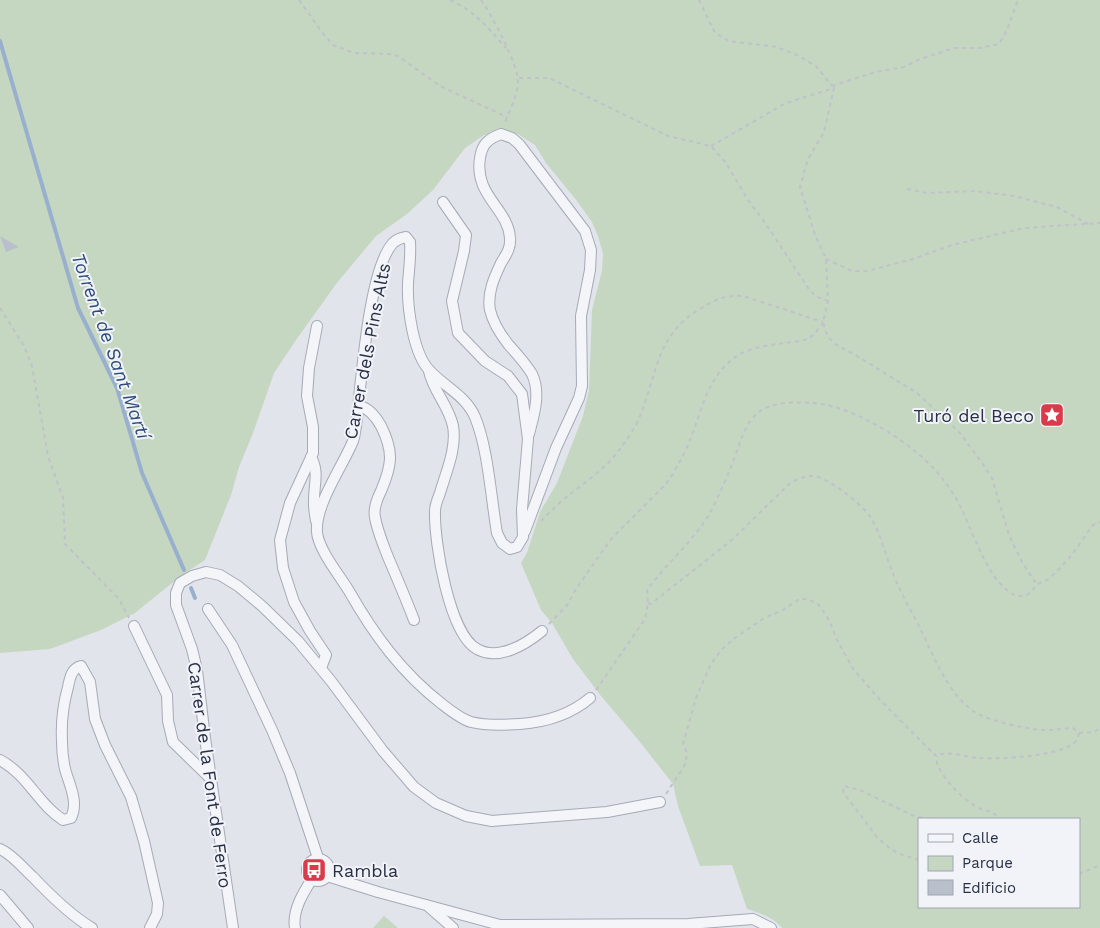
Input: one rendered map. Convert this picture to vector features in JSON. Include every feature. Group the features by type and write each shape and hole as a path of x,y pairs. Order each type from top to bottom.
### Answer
{"street":[{"path":"501,134 512,138 519,144 584,231 591,250 590,270 580,316 582,386 579,398 556,448 523,537 522,509 528,439 536,397 535,385 532,374 504,339 490,312 489,296 492,283 509,248 510,238 506,225 482,185 479,170 481,149 487,141 501,134"},
{"path":"443,202 466,235 452,301 458,333 485,361 508,376 522,394 528,439"},
{"name":"Carrer dels Pins Alts","path":"317,524 330,486 353,440 359,406 366,335 378,275 386,254 393,243 400,238 406,237 410,242 411,263 408,284 409,303 413,331 420,353 428,370 468,404 476,418 484,449 495,524 500,538 510,549 517,547 523,537"},
{"path":"317,326 307,396 313,427 311,457 290,503 280,540 283,568 294,602 326,656 321,668"},
{"path":"428,370 430,380 448,412 453,426 450,460 435,509 443,576 449,601 459,626 467,641 475,648 486,653 499,653 514,649 530,641 542,631"},
{"path":"359,406 372,413 379,422 390,448 391,462 389,472 376,502 374,514 383,543 414,620"},
{"path":"311,457 315,464 317,476 314,503 317,534 323,549 366,621 405,672 454,713 470,722 502,725 535,723 562,716 582,705 590,698"},
{"name":"Carrer de la Font de Ferro","path":"233,928 197,670 192,649 176,605 176,593 180,584 192,576 206,572 220,575 238,586 262,606 298,641 321,668 383,752 414,787 436,802 466,816 492,821 607,812 660,802"},
{"path":"208,609 232,646 272,730 290,773 318,858"},
{"path":"134,626 167,695 168,721 173,742 211,779"},
{"path":"0,760 19,772 54,815 63,820 71,818 74,812 73,795 65,767 62,742 63,712 72,673 76,667 81,666 90,682 95,720 131,797 144,841 158,903 157,914 150,928"},
{"path":"0,849 18,863 48,893 83,923 92,928"},
{"path":"318,858 324,860 328,866 327,876 322,880 312,879 308,874 307,867 311,861 318,858"},
{"path":"327,876 500,925 688,924 753,919 763,922 772,928"},
{"path":"295,928 295,912 312,879"},
{"path":"0,895 28,928"},
{"path":"426,905 453,928"}],"path":[{"path":"298,0 333,45 354,54 389,54 398,56 440,86 507,117 514,98 518,78 493,19 481,0"},
{"path":"450,0 466,7 477,16 507,50"},
{"path":"542,631 568,604 576,589 611,540 666,484 689,442 715,376 739,354 754,348 806,339 814,334 823,322 828,301 826,259 815,235 800,186 808,159 824,132 833,87 817,67 799,56 777,47 728,41 715,33 699,0"},
{"path":"711,146 786,104 875,72 904,67 920,59 954,48 980,48 999,44 1007,30 1018,0"},
{"path":"518,78 549,78 668,136 711,146 726,163 748,200 808,288 815,296 828,301"},
{"path":"908,189 927,193 975,191 1014,196 1057,207 1088,224"},
{"path":"826,259 852,271 867,271 913,259 952,245 1024,228 1100,223"},
{"path":"523,537 567,496 597,473 619,450 640,418 665,342 683,321 697,310 722,298 742,296 823,322"},
{"path":"0,308 24,346 32,366 48,456 63,498 65,544 119,599 134,626"},
{"path":"823,322 829,338 835,344 917,393 960,433 992,478 1009,535 1036,585"},
{"path":"590,698 645,619 648,603 647,590 705,521 718,496 745,429 759,412 768,407 791,402 821,404 837,408 870,423 907,446 929,463 953,494 978,548 1003,587 1011,593 1024,596 1032,592 1036,585 1047,580 1063,566 1094,525 1100,522"},
{"path":"648,603 655,603 670,588 703,565 740,533 789,484 805,477 813,476 820,478 853,500 870,517 878,532 896,584 940,669 963,702 984,717 1004,723 1049,730 1073,728 1079,733 1094,732 1100,728"},
{"path":"660,802 685,766 687,753 683,744 697,695 711,664 721,650 764,618 783,610 799,599 808,599 819,605 829,620 837,640 854,669 880,700 936,756 938,769 950,784 975,805 993,812 996,818"},
{"path":"936,756 947,754 996,758 1044,754 1074,744 1078,739 1079,733"},
{"path":"918,860 897,853 882,841 843,792 844,786 848,786 916,817 923,818"},
{"path":"1080,874 1100,865"}],"green space":[{"path":"0,0 1100,0 1100,928 782,928 771,918 747,909 732,865 700,866 678,806 673,784 573,659 552,623 541,610 521,563 527,553 540,512 557,483 583,416 589,390 592,310 602,271 603,254 592,222 546,163 535,145 518,134 484,135 465,148 433,190 407,214 376,236 336,284 274,373 239,467 231,495 205,560 182,575 135,613 101,630 50,649 0,653"},
{"path":"384,916 398,928 373,928"}],"building":[{"path":"0,236 19,247 6,252"}],"waterway":[{"name":"Torrent de Sant Martí","path":"0,41 78,308 117,388 142,473 184,570"},
{"name":"Torrent de Sant Martí","path":"191,588 195,598"}],"place":[{"name":"Turó del Beco","path":"1052,415"},
{"name":"Rambla","path":"314,870"}]}
